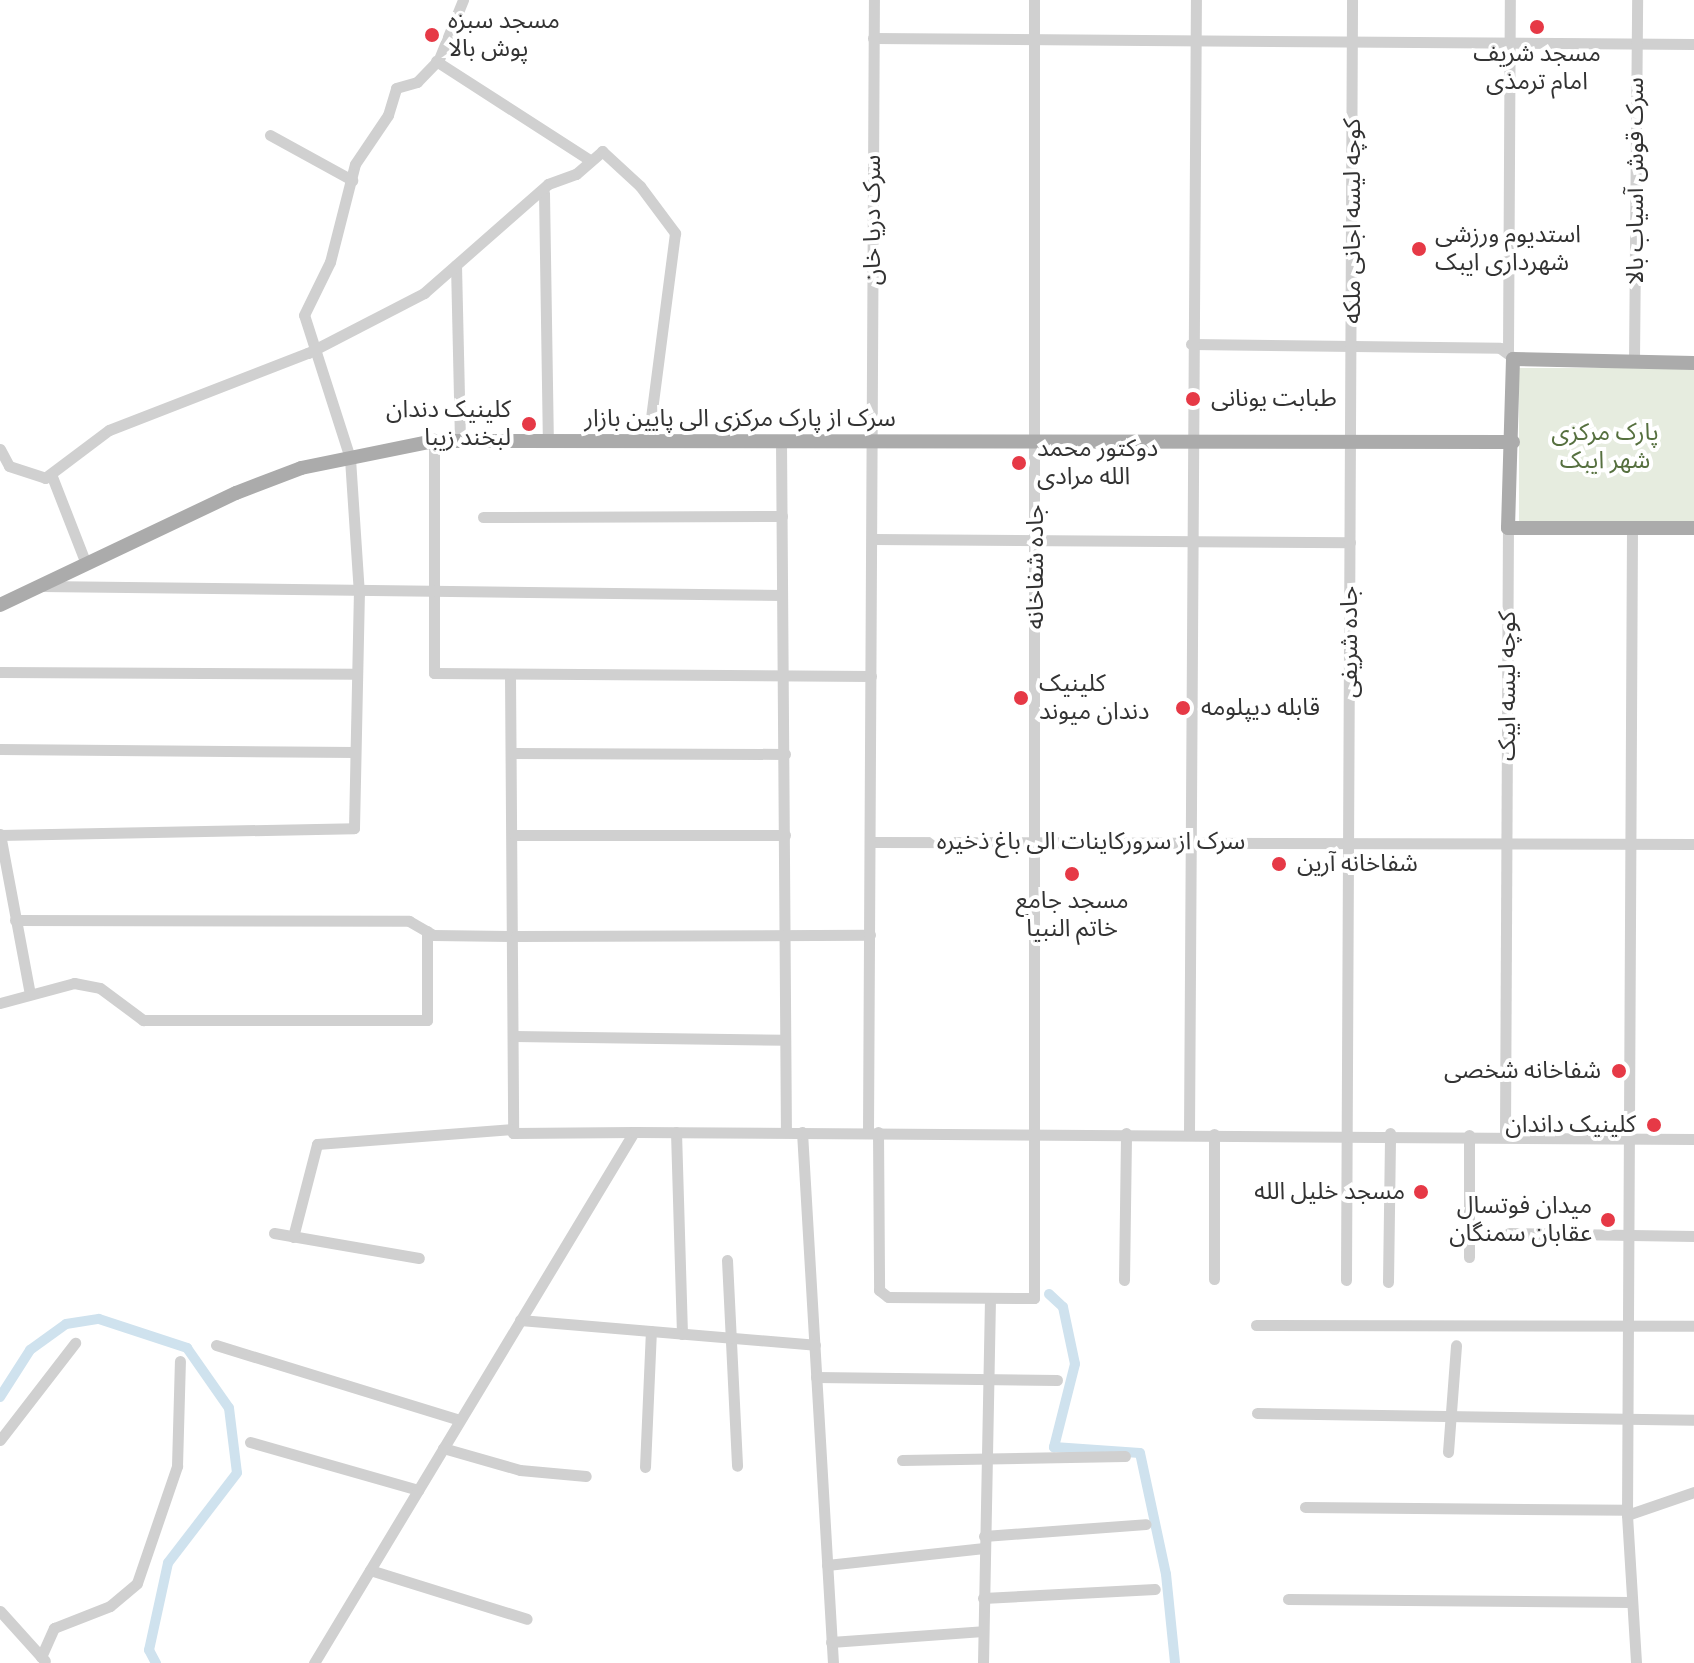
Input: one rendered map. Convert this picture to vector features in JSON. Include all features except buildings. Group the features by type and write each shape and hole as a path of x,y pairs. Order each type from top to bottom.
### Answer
{"main road":[{"path":"1694,363 1510,355 1513,442 1508,528 1694,528"},
{"name":"سرک از پارک مرکزی الی پایین بازار","path":"0,605 236,493 350,458 434,441 1513,442"}],"street":[{"path":"30,994 0,834 354,828 359,594 350,458 304,315 330,262 352,180 396,88 417,82 436,61 463,0"},
{"name":"سرک دریا خان","path":"874,0 870,935 879,1290 888,1297 990,1299"},
{"name":"جاده شفاخانه","path":"990,1299 1035,1296 1031,1133 1037,441 1034,0"},
{"path":"1189,1134 1193,542 1190,441 1196,0"},
{"name":"کوچه لیسه اجانی ملکه","path":"1352,0 1354,441"},
{"path":"1191,344 1510,355 1510,0"},
{"name":"سرک قوش آسیاب بالا","path":"1634,361 1637,0"},
{"path":"873,38 1034,44 1353,39 1694,44"},
{"path":"436,61 591,161"},
{"path":"270,135 352,180"},
{"path":"0,449 9,466 51,474 109,430 313,348 424,293 544,193 602,151 640,186 675,233 648,441"},
{"path":"544,193 548,441"},
{"path":"456,265 460,442"},
{"path":"434,441 434,673 871,676"},
{"path":"781,441 786,1132"},
{"name":"جاده شریفی","path":"1346,1280 1350,542 1354,441"},
{"path":"51,474 86,564"},
{"path":"483,517 782,516"},
{"name":"کوچه لیسه ایبک","path":"1505,1135 1508,528"},
{"path":"1632,528 1632,1138 1627,1512 1636,1663"},
{"path":"873,539 1350,542"},
{"path":"40,586 434,595 782,595"},
{"path":"0,672 357,674"},
{"path":"510,674 516,936 513,1129"},
{"path":"0,749 355,752"},
{"path":"512,753 785,754"},
{"path":"514,835 785,835"},
{"name":"سرک از سرورکاینات الی باغ ذخیره","path":"871,842 1694,844"},
{"path":"0,901 13,899"},
{"path":"15,920 409,921 427,931 516,936 870,935"},
{"path":"0,1003 74,983 100,988 143,1020 427,1020 427,931"},
{"path":"514,1036 785,1040"},
{"path":"293,1237 317,1144 513,1129 1189,1134 1347,1132 1694,1139"},
{"path":"314,1663 634,1132"},
{"path":"676,1132 682,1334"},
{"path":"802,1132 833,1663"},
{"path":"1124,1280 1126,1133"},
{"path":"1388,1282 1390,1133"},
{"path":"1214,1134 1214,1279"},
{"path":"1469,1135 1469,1257"},
{"path":"274,1233 419,1258"},
{"path":"1509,1233 1694,1236"},
{"path":"727,1260 737,1466"},
{"path":"983,1663 990,1299"},
{"path":"520,1320 815,1345"},
{"path":"1256,1325 1694,1326"},
{"path":"645,1467 651,1331"},
{"path":"0,1440 38,1382 75,1343"},
{"path":"216,1345 460,1420"},
{"path":"1448,1452 1456,1345"},
{"path":"44,1660 54,1628 110,1606 137,1583 177,1466 180,1361"},
{"path":"816,1377 1057,1380"},
{"path":"1257,1413 1694,1420"},
{"path":"250,1442 418,1490"},
{"path":"443,1448 520,1470 586,1476"},
{"path":"902,1460 1125,1456"},
{"path":"1305,1507 1627,1512 1694,1492"},
{"path":"827,1565 984,1542 1146,1524"},
{"path":"370,1570 527,1619"},
{"path":"983,1598 1155,1589"},
{"path":"1288,1599 1631,1602"},
{"path":"0,1611 44,1660"},
{"path":"831,1642 983,1631"}],"green space":[{"name":"پارک مرکزی شهر ایبک","path":"1519,368 1694,368 1694,524 1519,524"}],"waterway":[{"path":"1049,1294 1063,1307 1075,1364 1054,1447 1140,1453 1166,1574 1175,1663"},
{"path":"0,1397 30,1350 66,1324 99,1319 187,1348 229,1408 237,1473 168,1563 149,1650 156,1663"}],"place":[{"name":"مسجد شریف امام ترمذی","path":"1537,27"},
{"name":"مسجد سبزه پوش بالا","path":"432,35"},
{"name":"استدیوم ورزشی شهرداری ایبک","path":"1419,249"},
{"name":"طبابت یونانی","path":"1193,399"},
{"name":"کلینیک دندان لبخند زیبا","path":"529,424"},
{"name":"دوکتور محمد الله مرادی","path":"1019,463"},
{"name":"کلینیک دندان میوند","path":"1021,698"},
{"name":"قابله دیپلومه","path":"1183,708"},
{"name":"شفاخانه آرین","path":"1279,864"},
{"name":"مسجد جامع خاتم النبیا","path":"1072,874"},
{"name":"شفاخانه شخصی","path":"1619,1071"},
{"name":"کلینیک داندان","path":"1654,1125"},
{"name":"مسجد خلیل الله","path":"1421,1192"},
{"name":"میدان فوتسال عقابان سمنگان","path":"1608,1220"}]}
